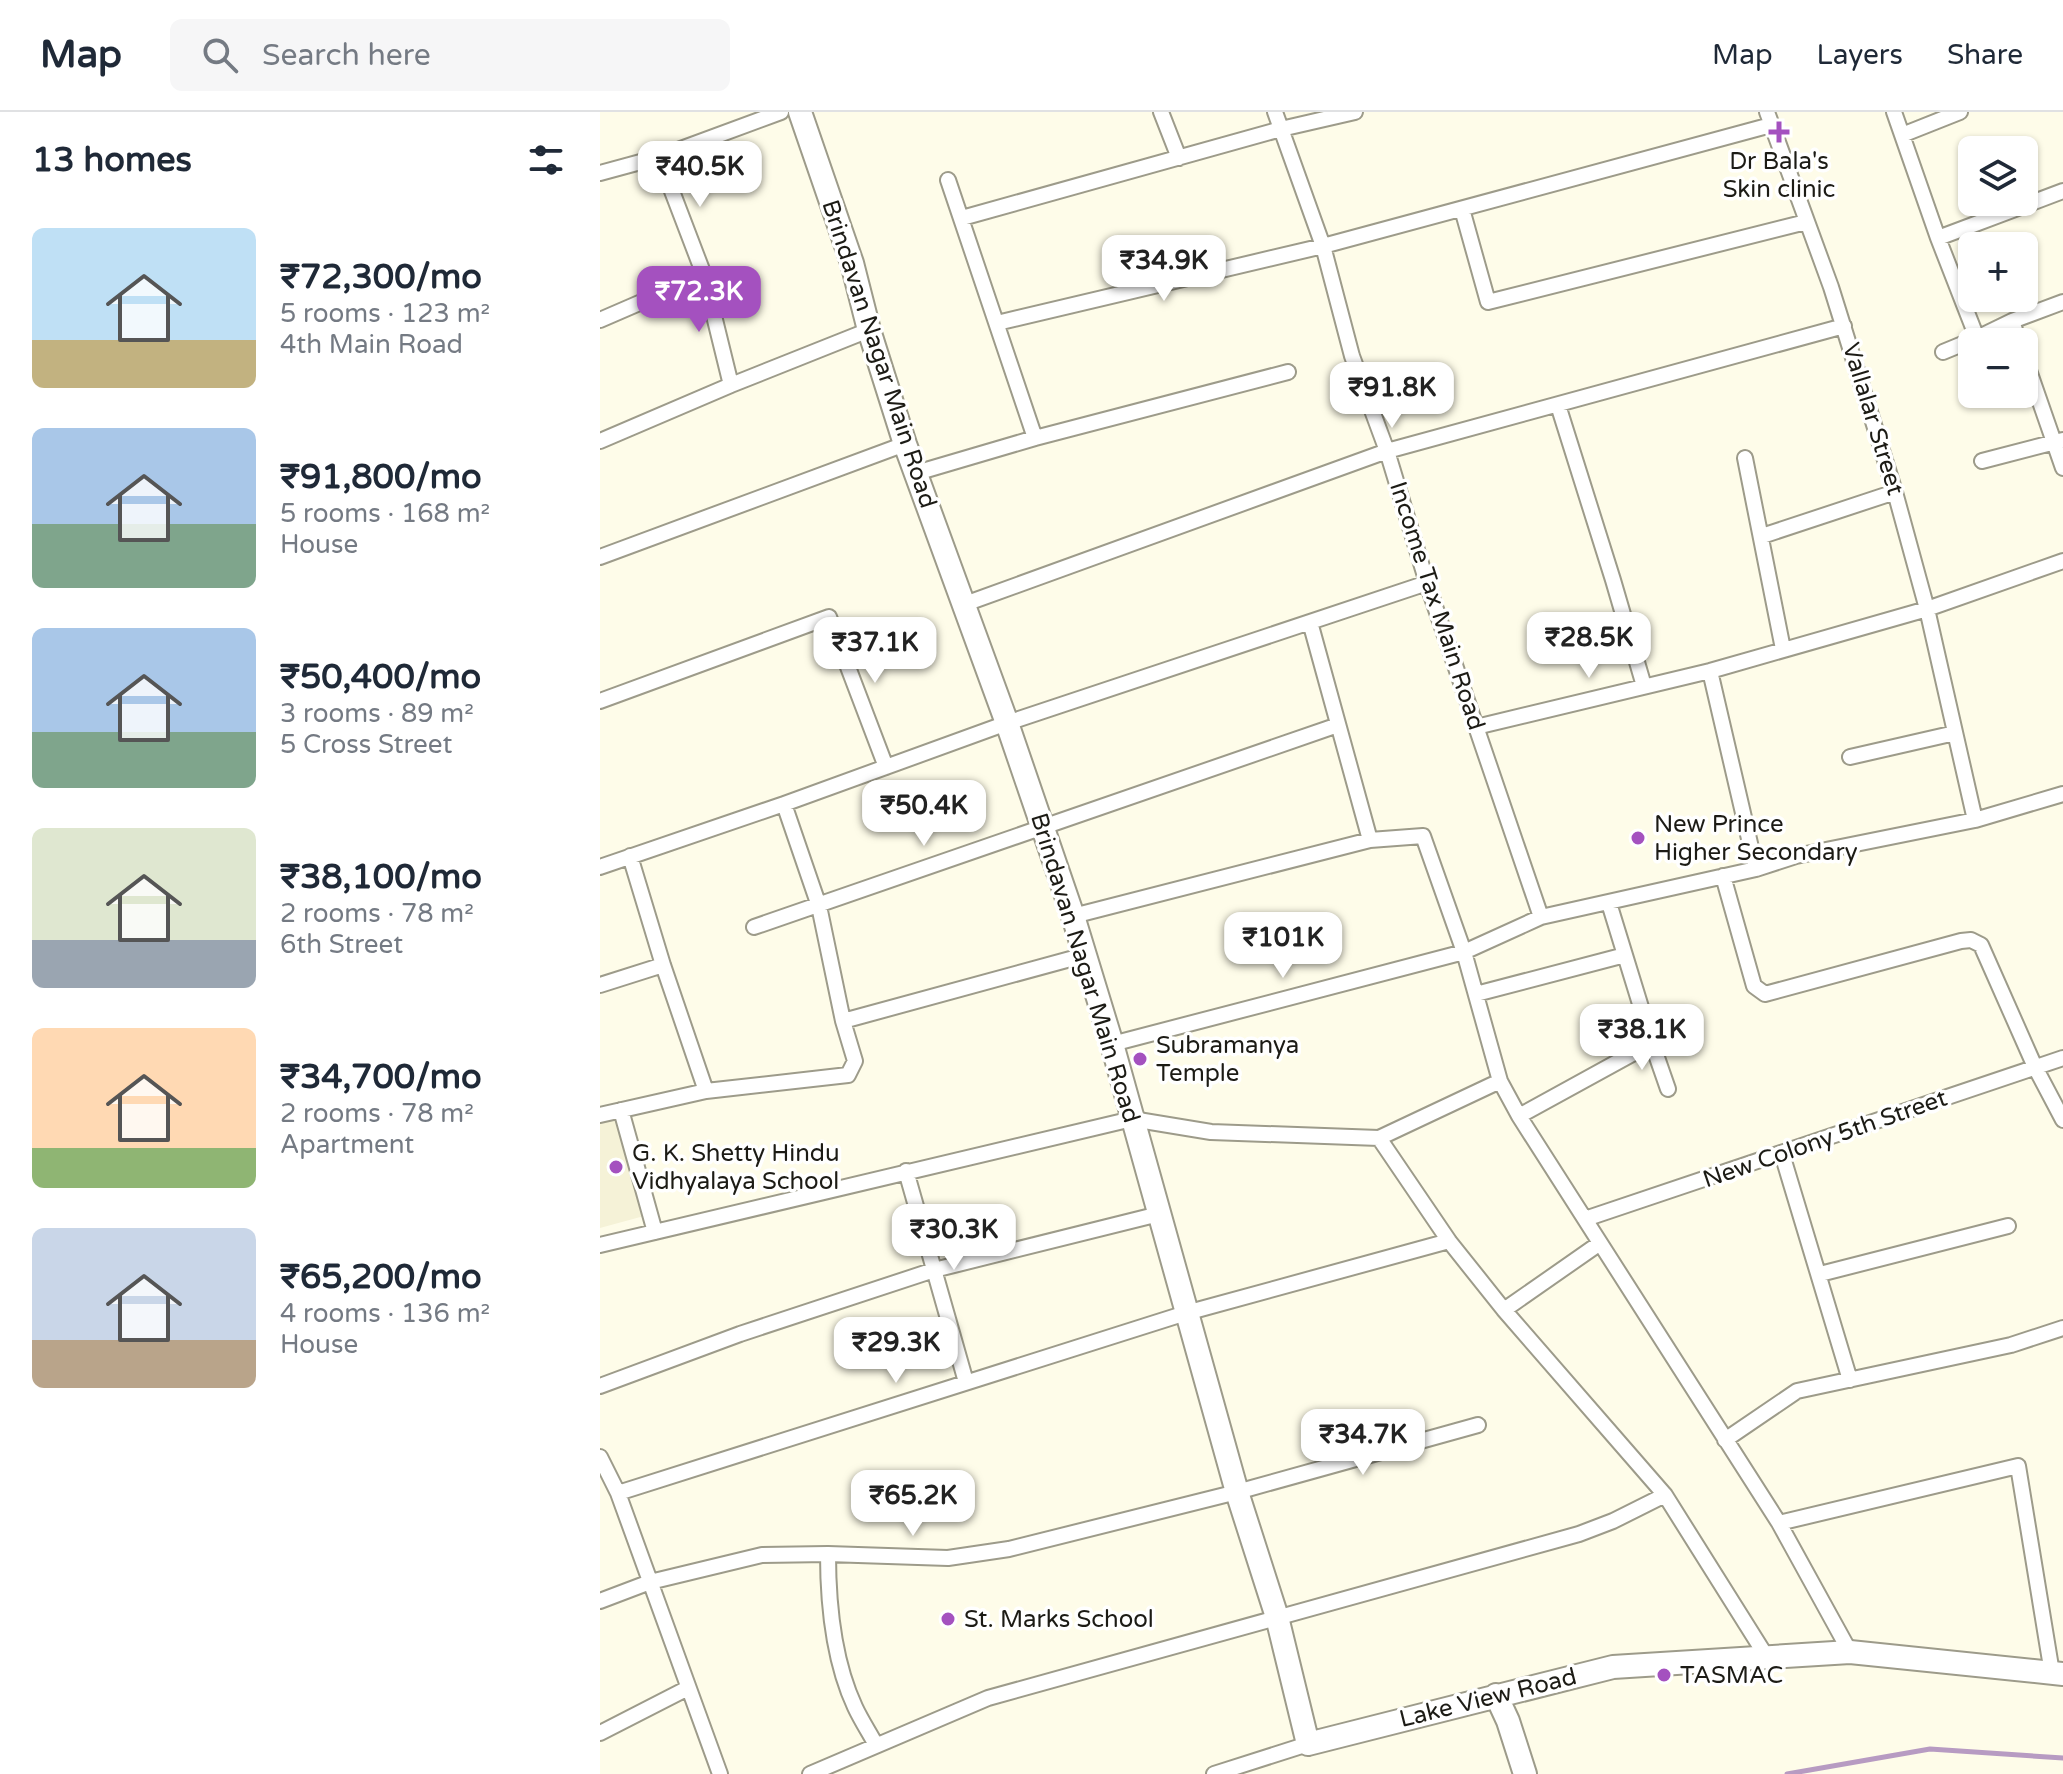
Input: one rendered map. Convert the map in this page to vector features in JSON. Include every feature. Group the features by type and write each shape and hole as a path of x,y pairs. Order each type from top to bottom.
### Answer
{"street":[{"path":"600,173 659,157 781,112"},
{"name":"Brindavan Nagar Main Road","path":"800,112 852,263 869,330 905,444 1007,723 1073,916 1112,1044 1237,1492 1277,1617 1308,1744"},
{"path":"1161,112 1179,158"},
{"name":"Income Tax Main Road","path":"1275,112 1323,246 1352,356 1387,451 1427,583 1541,917"},
{"path":"962,218 1281,129 1355,112"},
{"path":"1894,112 1973,328"},
{"path":"1902,135 1960,112"},
{"path":"997,323 1323,246 1462,209 1769,119"},
{"name":"Vallalar Street","path":"1769,119 1844,326 1895,492 1927,609 1975,820"},
{"path":"659,157 704,275 731,385"},
{"path":"948,180 1035,438"},
{"path":"1938,238 2063,191"},
{"path":"1462,209 1488,302 1806,222"},
{"path":"600,320 704,275"},
{"path":"1998,328 2063,302"},
{"path":"2012,321 2014,328"},
{"path":"962,605 1387,451 1844,326"},
{"path":"600,441 869,330"},
{"path":"1943,352 1958,346"},
{"path":"916,473 1035,438 1288,372"},
{"path":"2038,391 2058,441 2063,468"},
{"path":"1558,405 1644,686"},
{"path":"1982,461 2058,441"},
{"path":"600,557 905,444"},
{"path":"1745,458 1783,649"},
{"path":"1762,536 1895,492"},
{"path":"1476,727 1710,671 1927,609 2063,561"},
{"path":"600,867 1007,723 1427,583"},
{"path":"600,701 829,617 886,767"},
{"path":"1310,622 1370,840"},
{"path":"1710,671 1756,869"},
{"path":"754,927 1338,725"},
{"path":"1850,757 1955,733"},
{"path":"1112,1044 1464,952 1541,917 1756,869 1796,856 1975,820 2063,794"},
{"path":"600,1115 706,1091 848,1075 855,1061 843,1021 819,906 784,804"},
{"path":"1073,916 1370,840 1423,836 1464,952 1500,1081 1519,1116 1779,1523 1850,1652"},
{"path":"630,856 706,1091"},
{"path":"1723,876 1752,981 1760,993 1971,940 1983,949 2035,1067 2063,1120"},
{"path":"1609,903 1668,1089"},
{"path":"843,1021 1085,955"},
{"path":"1476,994 1625,955"},
{"path":"600,985 663,965"},
{"path":"1519,1116 1652,1043"},
{"name":"New Colony 5th Street","path":"1585,1219 2063,1058"},
{"path":"600,1245 1132,1119 1211,1132 1379,1138 1500,1081"},
{"path":"621,1110 655,1232"},
{"path":"1379,1138 1449,1241 1504,1310 1665,1495 1768,1659"},
{"path":"1782,1154 1850,1380"},
{"path":"906,1171 966,1382"},
{"path":"600,1386 740,1334 934,1270 1159,1214"},
{"path":"1820,1274 2008,1226"},
{"path":"618,1493 1186,1313 1449,1241"},
{"path":"1504,1310 1600,1243"},
{"path":"1725,1440 1797,1391 2011,1345 2063,1328"},
{"path":"600,1601 650,1582 762,1555 948,1558 1009,1549 1237,1492 1478,1425"},
{"path":"600,1457 618,1493 720,1774"},
{"path":"1779,1523 2018,1466 2058,1673"},
{"path":"810,1774 988,1698 1579,1534 1665,1495"},
{"path":"828,1554 828,1602 840,1661 854,1705 876,1745"},
{"name":"Lake View Road","path":"1214,1774 1308,1744 1613,1667 1850,1652 2058,1673"},
{"path":"600,1733 688,1688"},
{"path":"1496,1695 1525,1774"}],"shaded area":[{"name":"G. K. Shetty Hindu Vidhyalaya School","path":"620,1112 644,1216 600,1228 600,1117"}],"waterway":[{"path":"1787,1774 1930,1749 2063,1758"}],"place":[{"name":"Dr Bala's Skin clinic","path":"1779,132"},
{"name":"New Prince Higher Secondary","path":"1638,838"},
{"name":"Subramanya Temple","path":"1140,1059"},
{"name":"G. K. Shetty Hindu Vidhyalaya School","path":"616,1167"},
{"name":"St. Marks School","path":"948,1619"},
{"name":"TASMAC","path":"1664,1675"}]}
